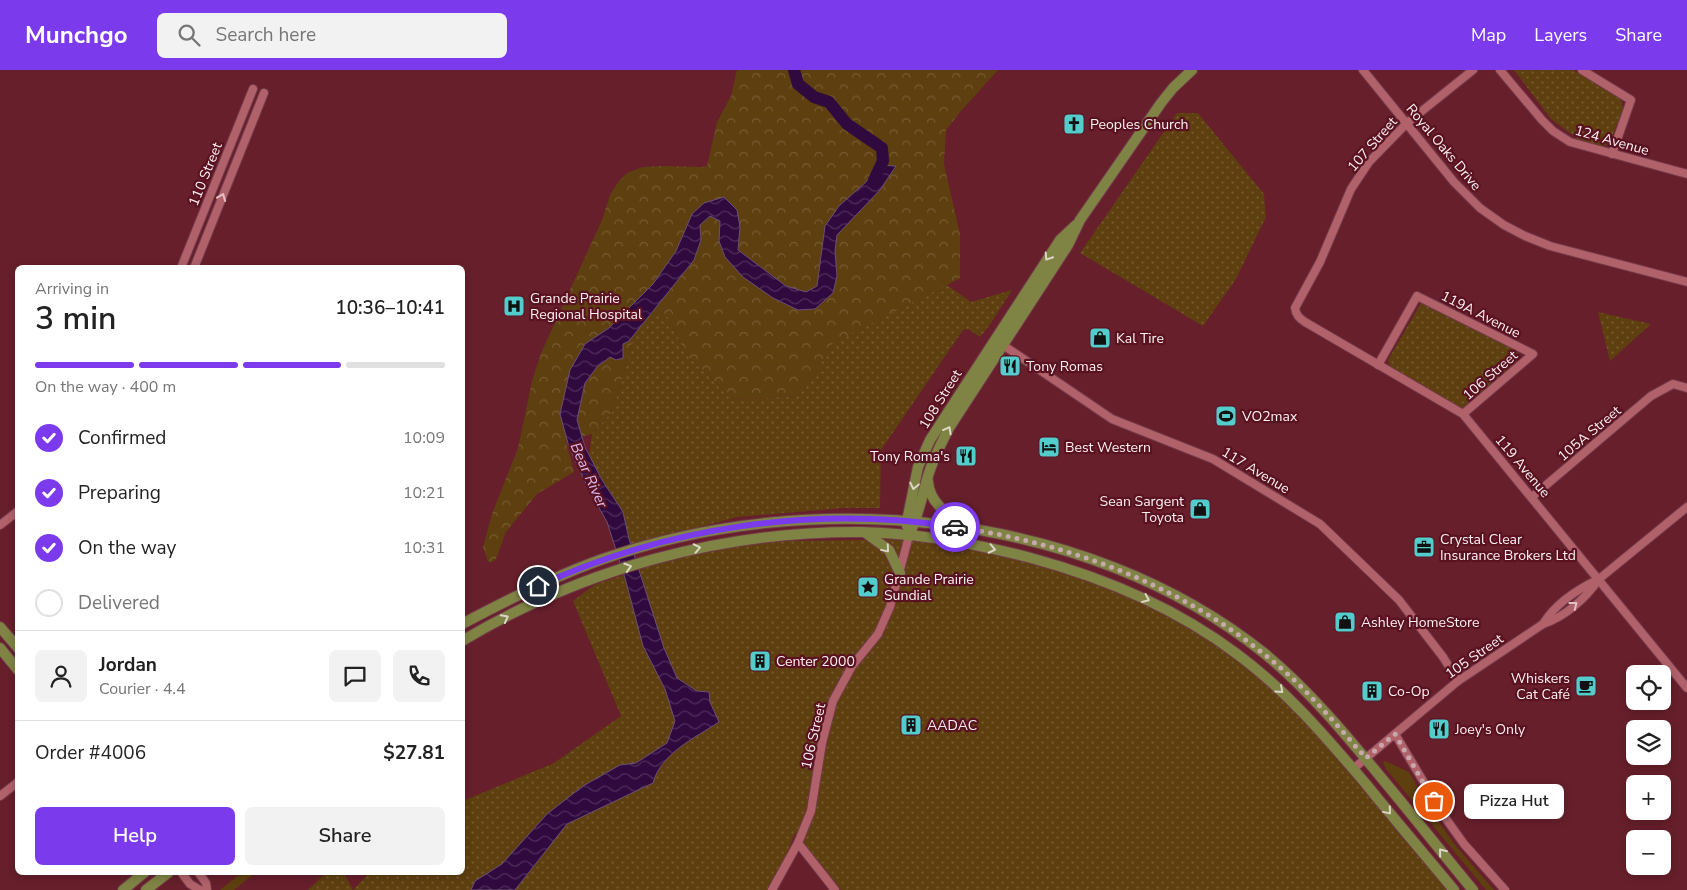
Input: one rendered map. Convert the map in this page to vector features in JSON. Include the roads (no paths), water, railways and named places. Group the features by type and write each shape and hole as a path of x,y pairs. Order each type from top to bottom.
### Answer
{"main road":[{"name":"108 Street","path":"911,521 918,467 930,440 998,341 1068,245 1080,220 1162,103 1173,88 1192,70"},
{"name":"108 Street","path":"911,521 935,455 998,341"},
{"path":"928,475 928,485 932,496 941,509 976,530"},
{"path":"465,622 528,591 602,559 701,533 766,523 857,518 911,521 976,530 1032,542 1102,564 1158,587 1201,610 1244,638 1284,671 1322,709 1366,758 1473,890"},
{"path":"909,536 911,521"},
{"path":"864,532 889,550 900,573"},
{"path":"465,640 523,608 606,573 697,548 770,536 864,532 909,536 988,548 1044,562 1121,588 1171,612 1217,639 1262,673 1303,712 1454,890"},
{"path":"0,627 15,645"},
{"path":"0,634 15,646"},
{"path":"0,648 15,666"},
{"path":"123,890 141,875"},
{"path":"146,890 165,875"}],"street":[{"name":"Royal Oaks Drive","path":"1363,70 1454,182 1480,208 1504,225 1550,246 1687,282"},
{"name":"107 Street","path":"1295,312 1295,308 1320,262 1351,189 1369,162 1407,123 1473,70"},
{"name":"124 Avenue","path":"1500,70 1542,120 1553,131 1570,142 1687,174"},
{"path":"1582,70 1631,100 1612,154"},
{"name":"110 Street","path":"182,265 253,89"},
{"name":"110 Street","path":"195,265 264,93"},
{"name":"119A Avenue","path":"1378,365 1417,296 1533,354"},
{"name":"119 Avenue","path":"1295,312 1304,322 1463,414 1687,688"},
{"name":"117 Avenue","path":"998,341 1112,419 1213,459 1320,524 1399,600 1443,657 1458,682"},
{"name":"106 Street","path":"1463,414 1533,354"},
{"name":"105A Street","path":"1532,497 1651,396 1673,384 1687,388"},
{"name":"105 Street","path":"1353,769 1458,682 1543,624 1554,620 1588,594 1599,579 1687,507"},
{"path":"0,525 15,513"},
{"name":"106 Street","path":"772,890 798,843 810,811 822,743 833,701 852,666 878,634 890,607 909,536"},
{"path":"1395,734 1444,816 1464,844 1505,890"},
{"path":"0,796 15,784"},
{"path":"798,843 835,890"},
{"path":"183,875 190,884 200,890"},
{"path":"200,875 206,883 206,890"}],"water":[{"path":"877,165 896,166 880,190 837,235 835,251 837,276 833,293 815,309 798,310 773,298 743,277 725,257 719,241 720,221 710,216 700,225 701,240 694,260 629,341 623,344 623,358 616,360 610,357 597,367 585,383 577,420 585,447 602,480 623,512 629,539 664,648 677,678 697,691 709,692 710,702 719,722 690,740 671,755 657,772 653,783 567,824 515,890 471,890 475,881 502,864 547,814 583,786 620,765 636,763 667,743 675,721 665,689 643,646 625,578 607,522 588,488 569,447 560,414 570,370 585,344 609,328 653,284 676,251 692,214 704,203 724,197 737,210 740,227 738,250 786,286 806,292 817,286 825,226 839,206 866,182"}],"waterway":[{"name":"Bear River","path":"794,70 798,84 814,97 829,102 847,124 882,148 883,161 874,180"}],"place":[{"name":"Peoples Church","path":"1074,124"},
{"name":"Grande Prairie Regional Hospital","path":"514,306"},
{"name":"Kal Tire","path":"1100,338"},
{"name":"Tony Romas","path":"1010,366"},
{"name":"VO2max","path":"1226,416"},
{"name":"Best Western","path":"1049,447"},
{"name":"Tony Roma's","path":"966,456"},
{"name":"Sean Sargent Toyota","path":"1200,509"},
{"name":"Crystal Clear Insurance Brokers Ltd","path":"1424,547"},
{"name":"Grande Prairie Sundial","path":"868,587"},
{"name":"Ashley HomeStore","path":"1345,622"},
{"name":"Center 2000","path":"760,661"},
{"name":"Whiskers Cat Café","path":"1586,686"},
{"name":"Co-Op","path":"1372,691"},
{"name":"AADAC","path":"911,725"},
{"name":"Joey's Only","path":"1439,729"},
{"name":"Pizza Hut","path":"1434,801"}]}
